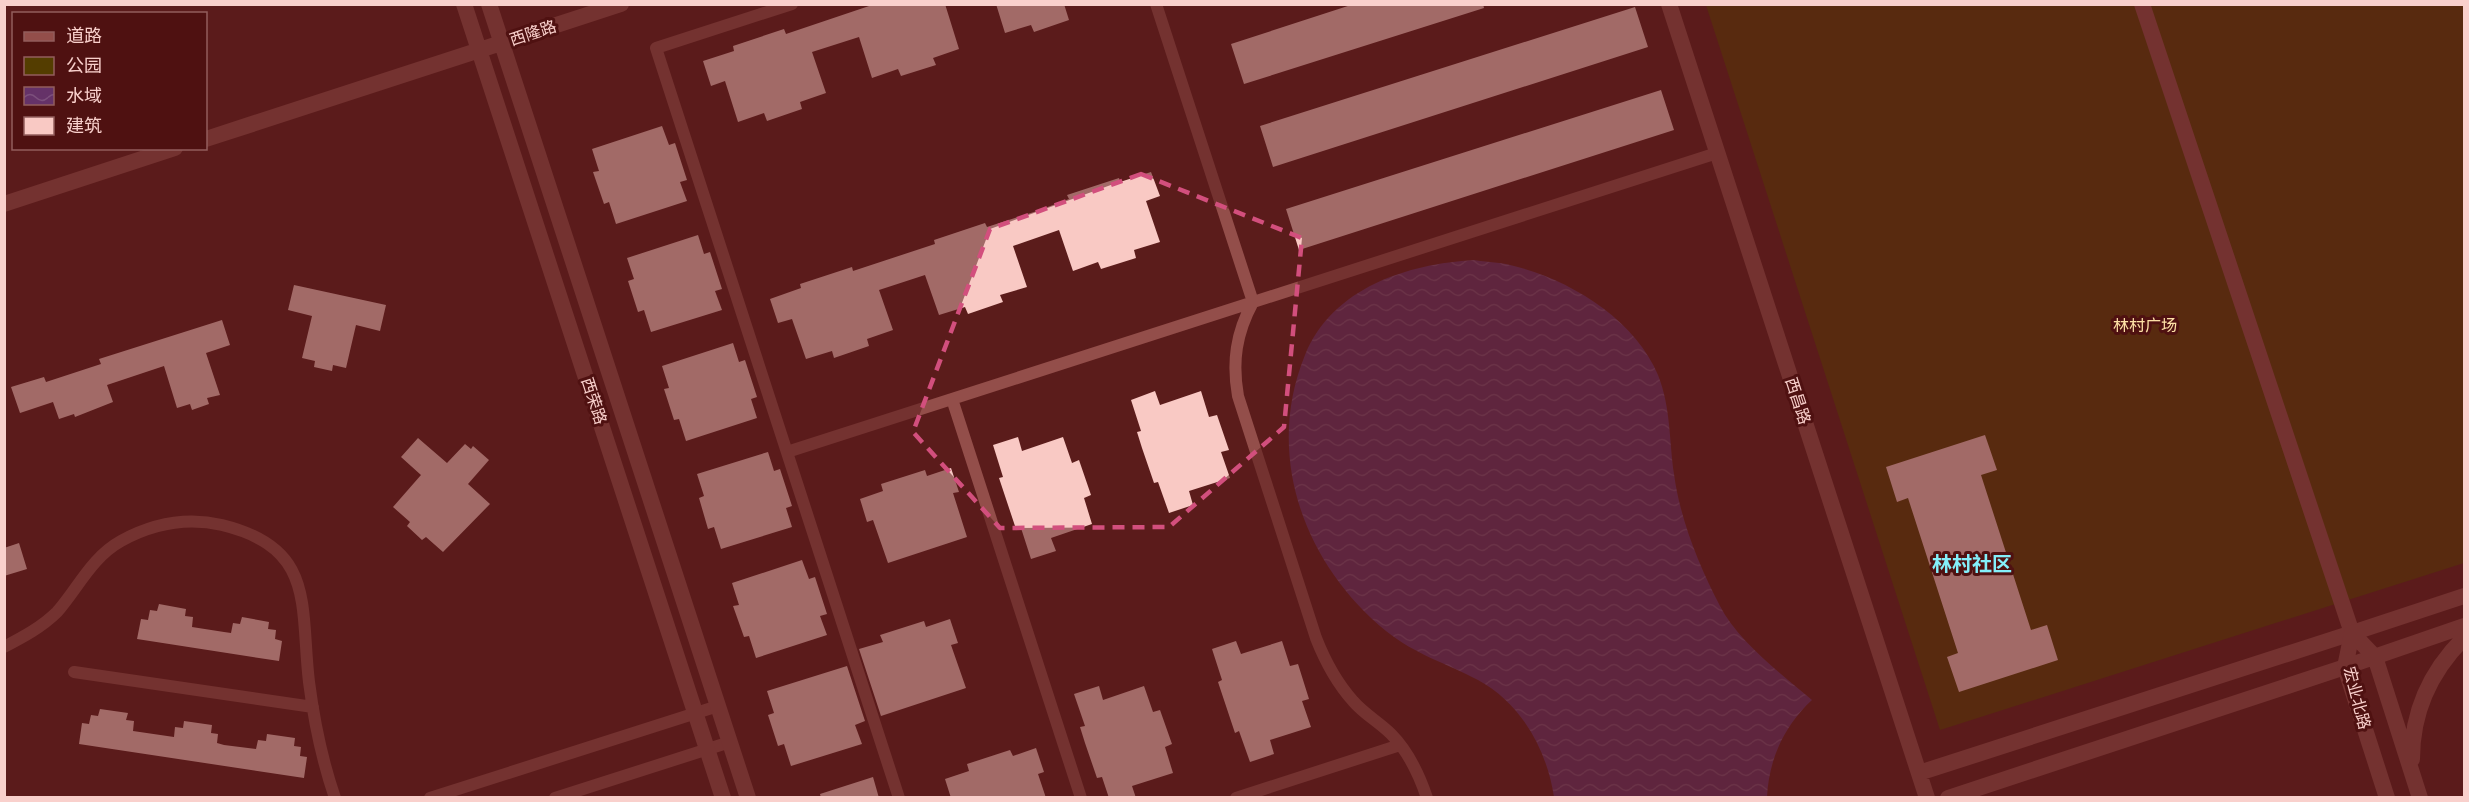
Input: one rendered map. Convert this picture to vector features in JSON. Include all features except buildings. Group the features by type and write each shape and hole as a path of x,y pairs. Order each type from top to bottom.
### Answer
{"street":[{"name":"西荣路","path":"464,4 723,798"},
{"name":"西荣路","path":"489,4 748,798"},
{"name":"西隆路","path":"207,139 621,4"},
{"name":"西昌路","path":"1669,4 1927,798"},
{"path":"2142,4 2352,633"},
{"path":"4,204 169,150"},
{"path":"1919,773 2464,596"},
{"path":"1948,798 2346,668 2464,626"},
{"name":"宏业北路","path":"2352,633 2375,657 2420,798"},
{"name":"宏业北路","path":"2352,633 2346,668 2387,798"},
{"path":"2414,778 2412,740 2421,701 2439,667 2464,638"}],"lane":[{"path":"792,4 656,48 899,798"},
{"path":"1156,4 1253,302 1245,316 1236,347 1234,364 1238,396 1316,638 1327,664 1342,688 1400,745 1421,779 1427,798"},
{"path":"787,452 1717,153"},
{"path":"952,399 1081,798"},
{"path":"4,647 32,633 56,612 95,562 119,542 147,528 178,522 209,522 240,530 265,541 286,560 299,584 313,707 335,798"},
{"path":"74,672 313,707"},
{"path":"430,798 718,706"},
{"path":"555,798 730,742"},
{"path":"1236,798 1253,795 1400,745"}],"highlighted area":[{"path":"1141,174 1302,238 1284,427 1169,527 1000,528 913,432 990,229"}],"green space":[{"name":"林村广场","path":"1706,5 2464,5 2464,563 1940,730"}],"water":[{"path":"1474,260 1506,264 1532,271 1576,291 1597,304 1633,336 1658,375 1665,400 1674,474 1681,508 1691,542 1712,591 1728,619 1749,644 1812,700 1793,721 1780,744 1771,769 1767,797 1554,797 1538,745 1530,730 1507,701 1478,680 1420,653 1386,631 1357,604 1333,574 1314,541 1299,505 1291,469 1289,431 1293,393 1305,355 1318,332 1334,312 1353,296 1375,283 1424,267"}],"district":[{"name":"林村社区","path":"1972,564"}]}
